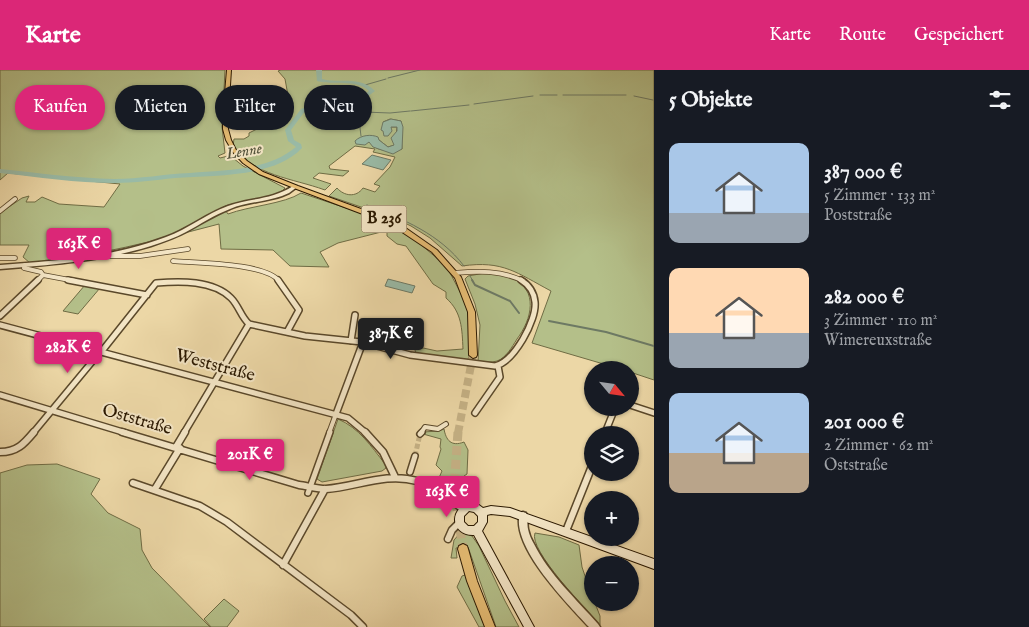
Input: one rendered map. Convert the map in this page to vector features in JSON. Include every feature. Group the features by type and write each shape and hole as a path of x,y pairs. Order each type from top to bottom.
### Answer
{"main road":[{"name":"B 236","path":"229,70 225,126 227,138 239,158 271,178 372,214 399,226 428,246 454,273 467,298 472,316 473,354"},
{"path":"476,530 465,528 460,522 459,515 462,509 470,507 481,513 491,510 503,510 589,539 654,564"},
{"path":"476,530 483,524 481,513"},
{"path":"476,530 529,627"},
{"path":"463,549 475,589 490,627"}],"street":[{"path":"0,267 75,261 105,256 165,240 184,232 224,209 238,204 279,196 295,187"},
{"path":"0,211 15,199"},
{"path":"105,256 135,256 188,250"},
{"path":"0,258 15,258"},
{"path":"173,261 231,265 274,275 298,306 299,310 287,332"},
{"path":"25,265 24,268 41,272 43,275 148,295"},
{"path":"0,452 11,452 23,445 148,295 154,285 158,283 212,287 230,296 239,307 244,320 249,324 287,332 363,342 411,355 441,357 498,366 506,362 525,335 532,320 536,304 534,294 524,282 512,275 494,270 454,273"},
{"path":"0,316 43,275"},
{"path":"351,341 354,315"},
{"path":"155,489 214,381 249,324"},
{"name":"Weststraße","path":"0,325 348,418 365,432 392,466 395,477"},
{"path":"309,490 363,342"},
{"path":"475,414 500,375 498,366"},
{"name":"Oststraße","path":"0,395 178,448 309,490 395,477 414,480 428,485 445,494 462,509"},
{"path":"639,408 654,412"},
{"path":"420,434 424,427 438,429 446,424"},
{"path":"410,472 415,456"},
{"path":"566,531 586,481"},
{"path":"133,483 200,506 227,522 351,615 363,627"},
{"path":"283,564 325,489"},
{"path":"523,516 522,523 534,555 595,627"},
{"path":"448,539 452,530 460,522"}],"green space":[{"path":"0,70 225,70 224,85 215,85 215,130 222,130 225,153 218,156 220,158 228,156 233,158 243,166 285,188 265,198 223,207 228,214 285,200 301,193 373,217 413,238 449,271 468,307 470,351 468,360 416,354 414,346 437,351 463,349 460,321 455,309 446,298 446,292 433,284 406,246 397,244 387,236 387,231 389,230 338,243 320,252 329,267 290,266 273,250 221,249 219,224 102,252 30,263 23,257 29,245 0,245 0,213 22,198 29,196 26,202 35,202 42,197 59,204 104,207 120,184 8,173 0,180"},
{"path":"654,70 654,380 639,375 639,361 593,361 532,343 551,291 519,274 499,267 488,265 462,266 430,238 411,226 369,206 364,208 329,196 337,188 343,193 350,195 354,195 363,188 375,192 380,186 374,184 390,167 395,157 373,152 375,149 355,146 329,166 330,169 349,171 343,176 319,173 313,178 331,184 325,190 274,175 252,164 242,156 233,146 234,139 244,139 255,130 294,130 294,85 286,85 285,79 278,71","holes":["390,119 401,121 402,149 380,149 367,142 379,140 388,147 395,145 397,127 391,127 383,122"]},
{"path":"485,273 499,274 512,278 521,283 529,297 529,314 522,331 506,355 495,362 478,362 480,325 475,304 465,279 468,276"},
{"path":"85,285 100,288 78,314 63,311"},
{"path":"338,419 352,427 364,438 385,464 386,468 382,471 322,482 317,479"},
{"path":"444,429 450,442 456,444 464,442 468,450 467,474 464,476 463,486 448,485 438,480 442,471 436,465 441,449 441,439 423,434 423,432"},
{"path":"57,464 100,479 91,494 108,513 140,529 142,550 152,568 210,627 0,627 0,473 27,465"},
{"path":"462,531 472,536 479,546 519,627 496,627 468,547 456,548 457,558 451,558 454,540"},
{"path":"535,533 559,537 579,545 584,573 584,607 549,566 535,541"},
{"path":"465,575 485,627 479,627 457,587 462,576"},
{"path":"224,599 239,611 227,627 211,627 204,619"},
{"path":"587,611 598,611 600,625"}],"shaded area":[{"path":"391,119 401,121 403,127 402,149 393,154 373,147 369,142 365,145 356,144 355,141 357,139 369,135 378,137 388,147 394,145 391,138 397,131 397,127 391,127 392,131 388,136 384,136 381,130 383,122"},
{"path":"372,155 391,160 383,170 362,164"},
{"path":"388,279 415,286 412,293 385,286"}],"waterway":[{"name":"Lenne","path":"0,171 122,181 241,171 275,163 289,157 299,148 299,145 291,141 288,130 303,110 319,105 342,93 349,94 356,99 361,99 372,91 367,86 355,82 325,82 319,80 319,70"},
{"path":"388,78 420,70"},
{"path":"365,85 386,79"},
{"path":"540,95 557,95"},
{"path":"563,95 626,95"},
{"path":"474,104 533,96"},
{"path":"634,96 653,100"},
{"path":"411,111 469,105"},
{"path":"372,112 410,111"},
{"path":"360,130 361,136"},
{"path":"367,205 407,222 432,236 444,245 464,266"},
{"path":"470,276 473,281"},
{"path":"472,280 475,285 510,301 519,313"},
{"path":"549,321 606,332 654,346"}],"tunnel":[{"path":"458,433 473,355"},
{"path":"458,432 454,489 463,549"},
{"path":"415,456 420,434"}]}
